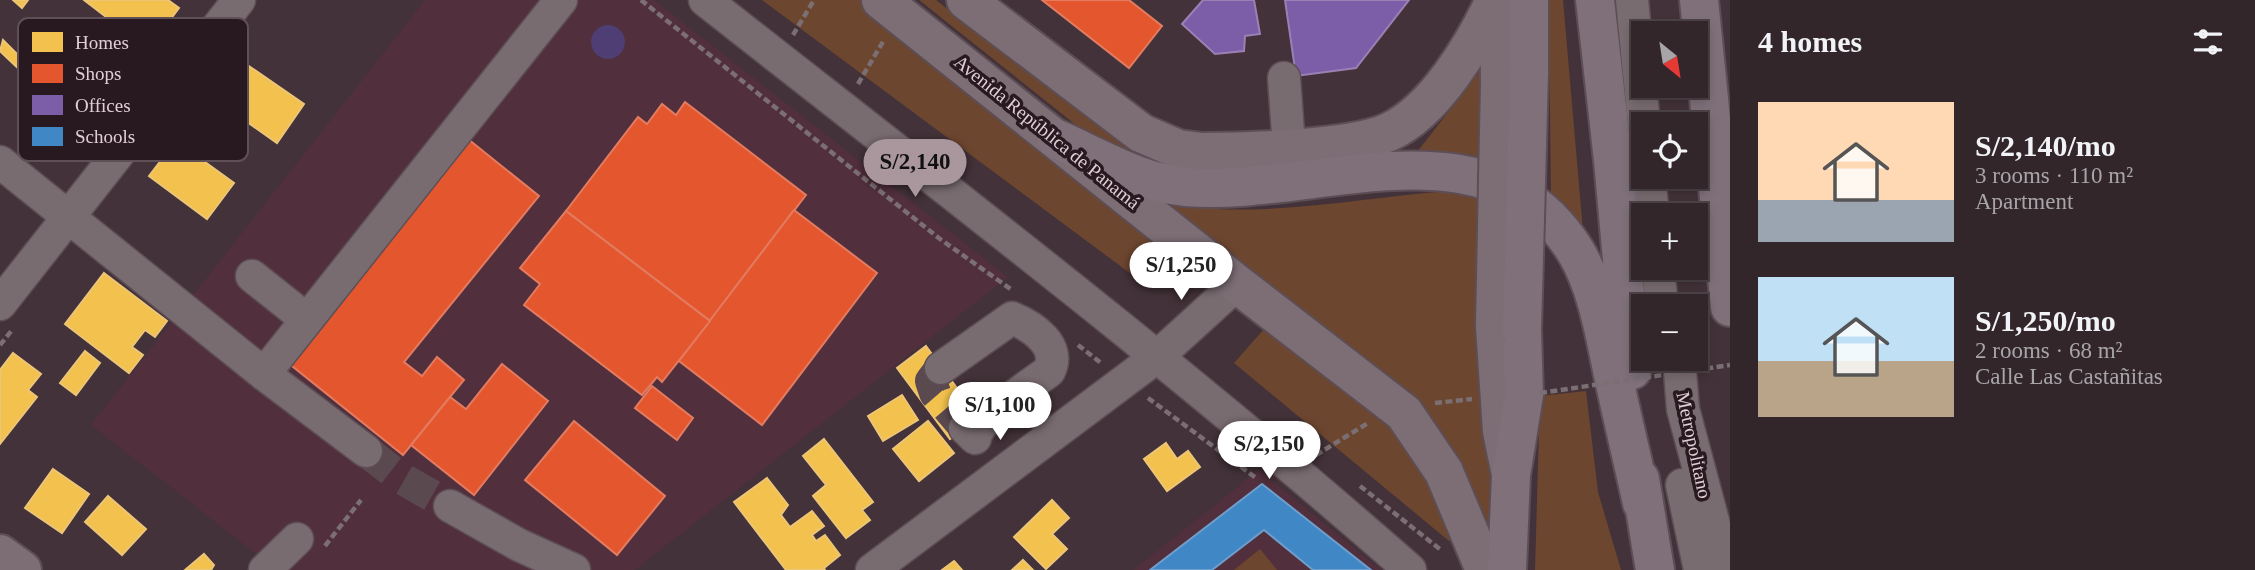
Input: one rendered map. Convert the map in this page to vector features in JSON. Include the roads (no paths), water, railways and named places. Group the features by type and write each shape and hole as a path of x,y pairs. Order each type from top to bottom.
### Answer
{"highway":[{"path":"1507,570 1511,475 1524,395 1509,328 1515,78 1529,0"},
{"path":"1595,0 1615,174 1643,503"},
{"path":"1699,0 1730,307"},
{"path":"1057,139 1146,178 1185,187 1223,187 1385,172 1444,171 1473,174 1503,185 1550,221 1576,253 1583,268 1602,324 1643,503 1655,570"}],"main road":[{"path":"966,0 1155,140 1202,152 1289,147 1375,137 1405,123 1420,110 1466,54 1497,0"},
{"path":"1497,0 1515,78"},
{"name":"Avenida República de Panamá","path":"890,7 1237,285 1404,413 1444,472 1485,570"},
{"path":"0,554 22,570"}],"street":[{"path":"264,374 561,0"},
{"path":"705,0 1158,356 1294,467 1410,570"},
{"path":"1632,0 1643,112"},
{"path":"1650,0 1652,21"},
{"path":"1284,78 1289,147"},
{"path":"1,302 109,161"},
{"path":"0,162 264,374 366,451"},
{"path":"252,276 306,319"},
{"path":"873,570 1158,356 1237,285"},
{"path":"942,368 1012,318 1026,323 1044,339 1051,351 1053,362 1049,371 992,414 976,431 970,433 1002,473"},
{"name":"Metropolitano","path":"1668,371 1676,453 1700,570"},
{"name":"Metropolitano","path":"1680,371 1683,409 1726,570"},
{"path":"450,506 561,567"},
{"path":"265,570 308,547"}],"tunnel":[{"path":"941,368 931,381 935,393 965,428"},
{"path":"366,451 401,478 450,506"}]}
